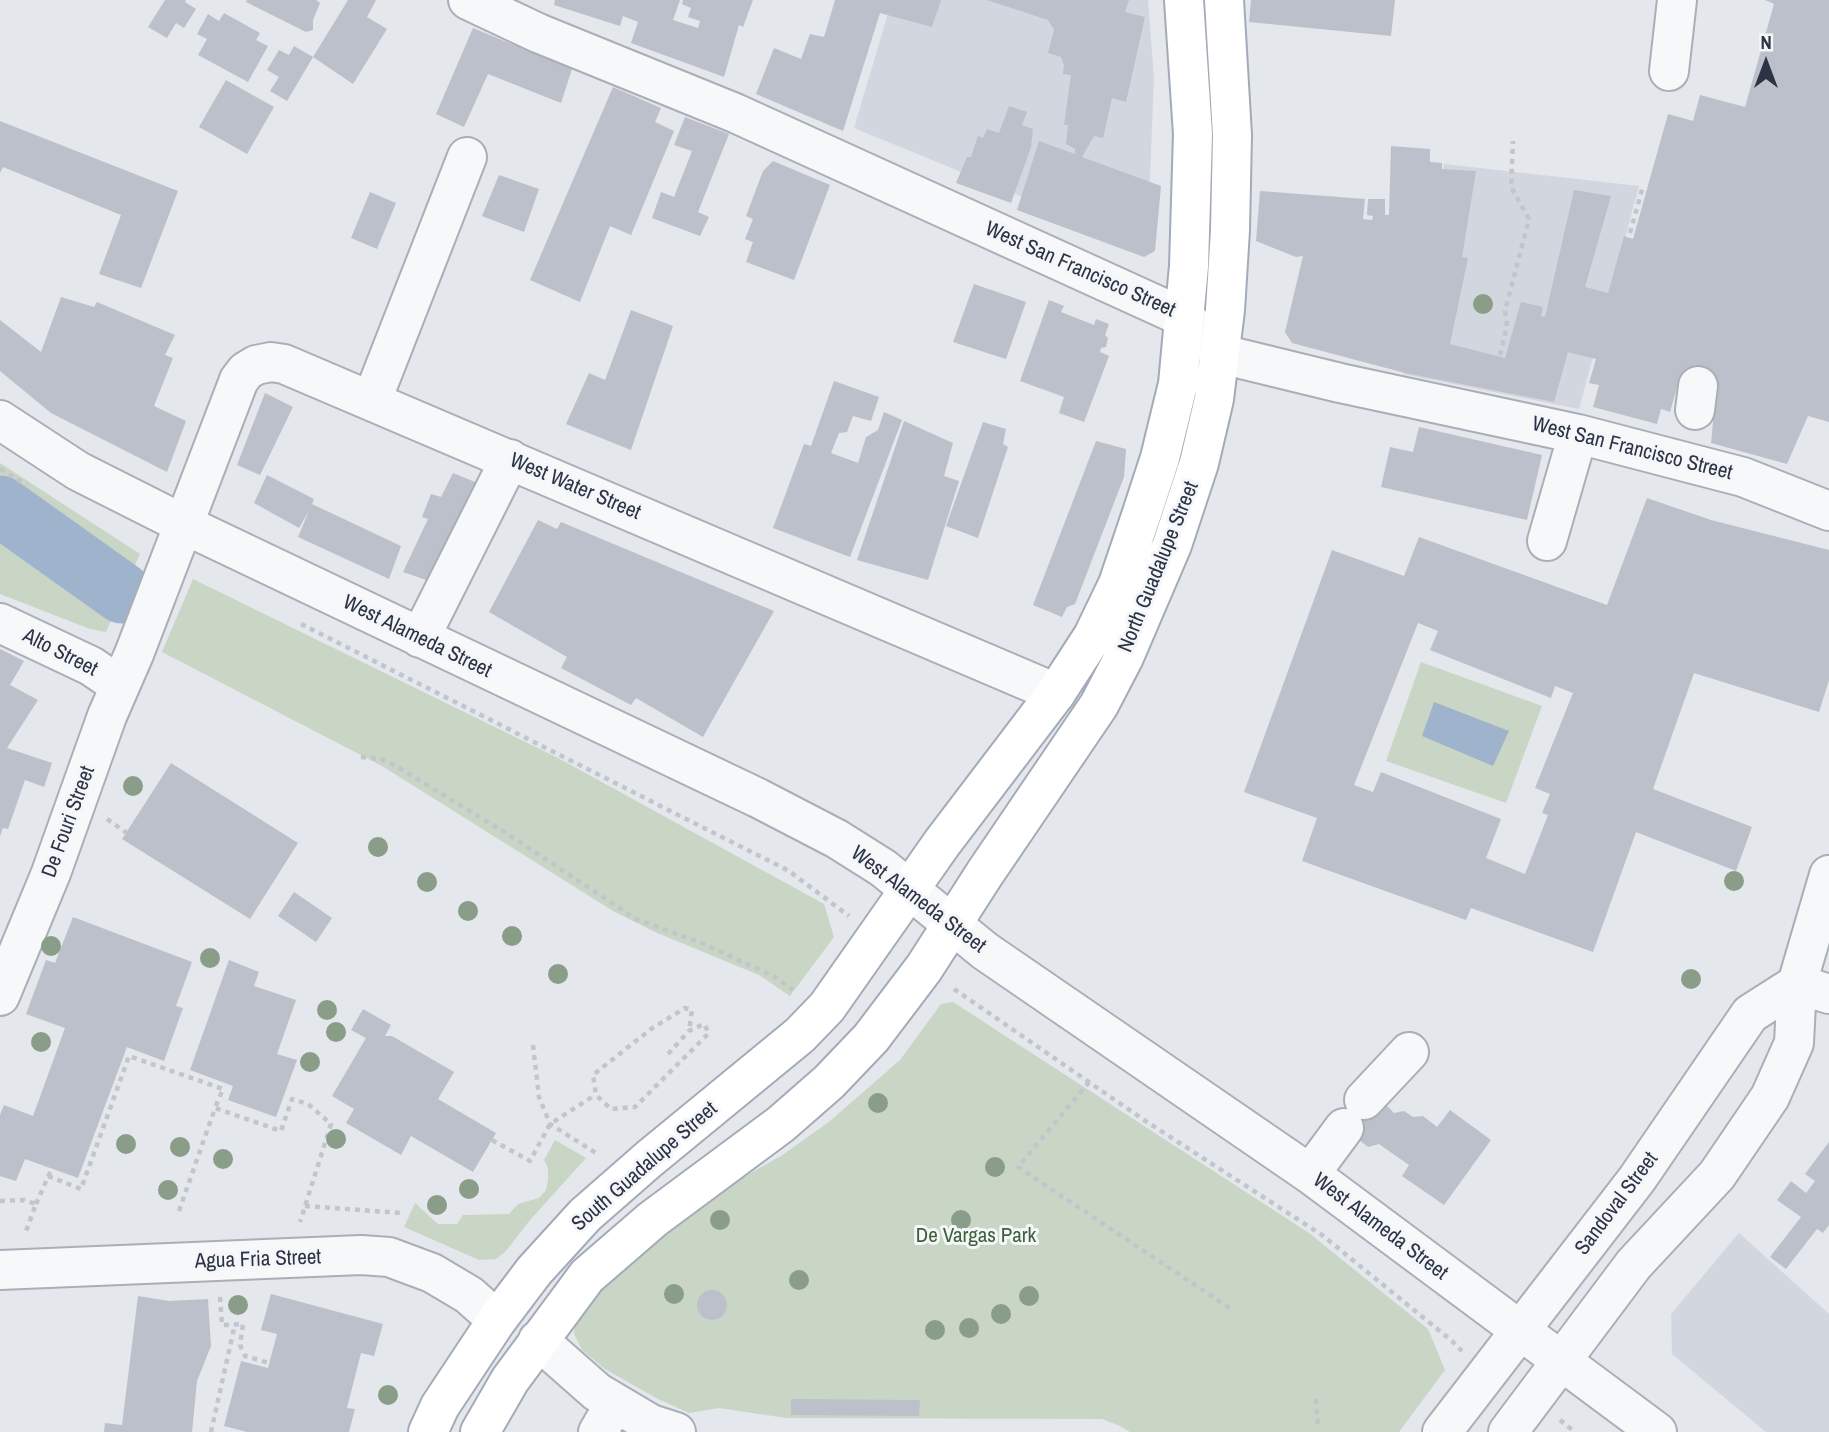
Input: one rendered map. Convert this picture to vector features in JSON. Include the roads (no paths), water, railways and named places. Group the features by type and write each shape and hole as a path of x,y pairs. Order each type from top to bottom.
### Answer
{"main road":[{"name":"North Guadalupe Street","path":"863,958 942,843 1056,693 1093,636 1118,584 1160,458 1178,384 1191,235 1193,134 1184,0"},
{"name":"North Guadalupe Street","path":"538,1340 587,1276 653,1219 781,1124 829,1082 871,1038 908,990 1099,705 1124,657 1172,545 1199,463 1208,431 1221,354 1229,261 1231,135 1224,0"},
{"name":"South Guadalupe Street","path":"428,1432 440,1406 497,1320 534,1271 585,1215 800,1035 813,1001 863,958"},
{"path":"456,1432 507,1346 507,1336 497,1320"},
{"path":"480,1432 510,1380 538,1340"}],"street":[{"name":"West San Francisco Street","path":"468,0 537,33 736,113 1185,318 1221,354 1340,383 1578,434 1743,477 1829,511"},
{"path":"1669,71 1677,0"},
{"path":"372,400 467,157"},
{"name":"West Water Street","path":"183,524 239,380 246,371 256,365 271,362 284,364 1056,693"},
{"name":"West Alameda Street","path":"0,420 78,471 183,524 801,819 883,868 985,951 1310,1174 1657,1432"},
{"path":"1547,541 1578,434"},
{"path":"420,638 510,459"},
{"name":"De Fouri Street","path":"0,996 51,873 119,685 183,524"},
{"name":"Alto Street","path":"0,622 91,666 119,685"},
{"path":"1514,1425 1633,1264 1717,1175 1770,1097 1794,1043 1813,989 1829,875"},
{"name":"Sandoval Street","path":"1443,1432 1470,1370 1520,1332 1637,1179 1751,1014 1813,989"},
{"path":"1310,1174 1354,1114 1409,1052"},
{"path":"1633,1264 1667,1258 1728,1187"},
{"name":"Agua Fria Street","path":"10,1256 389,1257 432,1273 469,1295 497,1320"},
{"path":"538,1340 597,1392 607,1418 651,1424 676,1432"}],"water":[{"path":"1434,702 1509,731 1493,766 1422,736"}],"waterway":[{"path":"0,506 122,593"}],"park label":[{"name":"De Vargas Park","path":"976,1236"}]}
